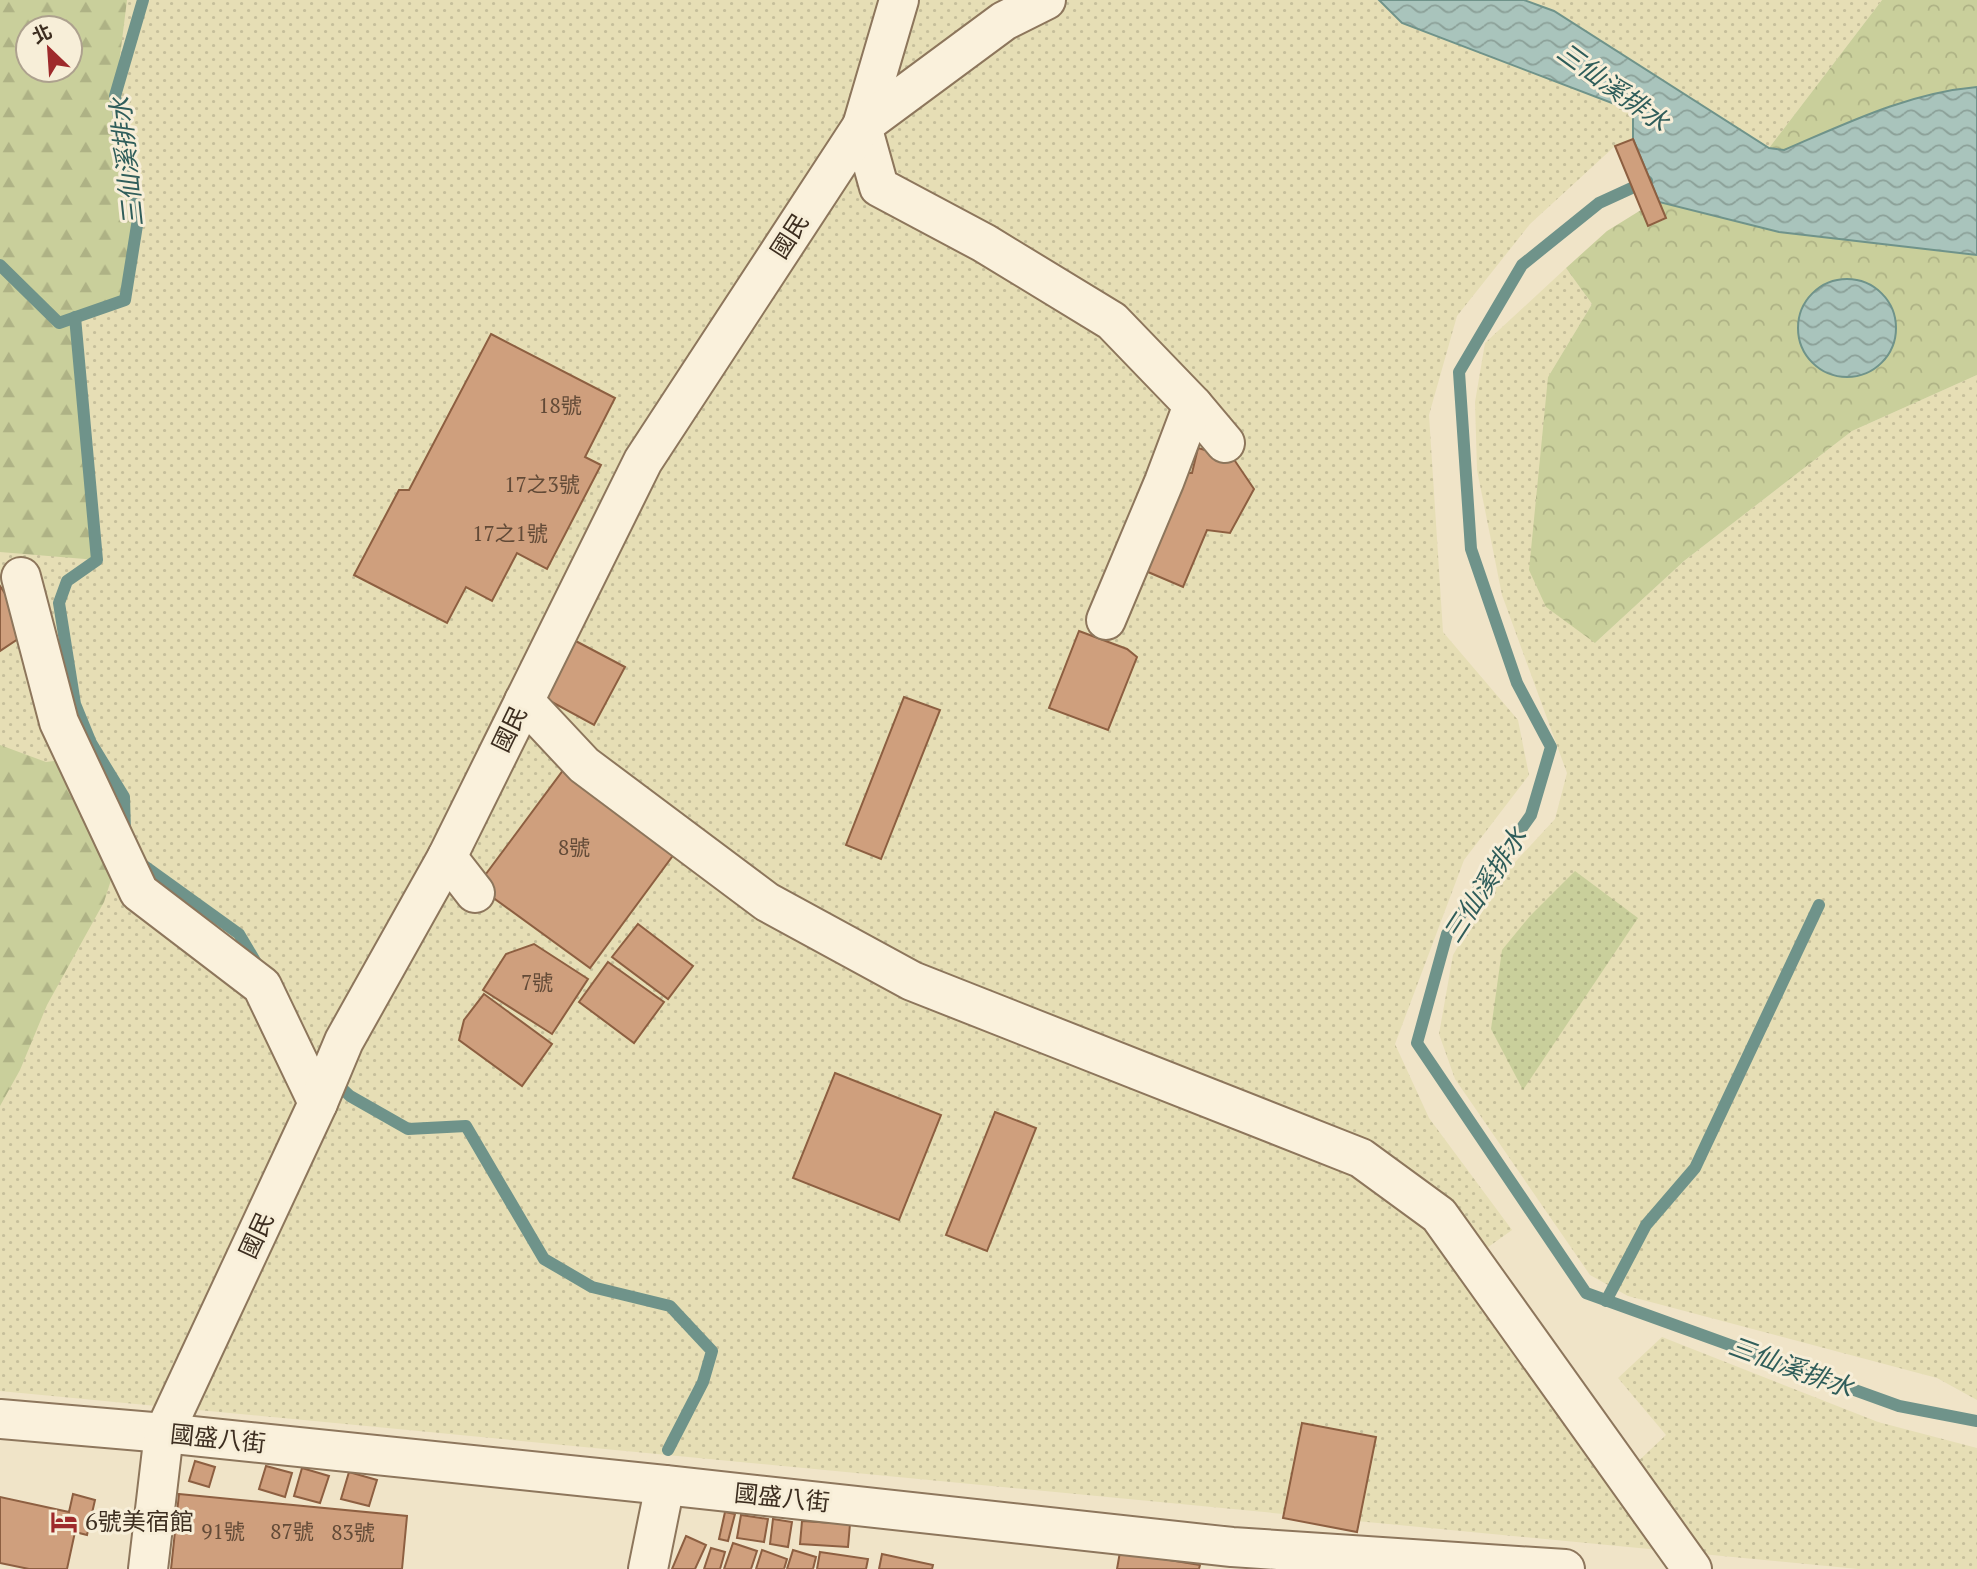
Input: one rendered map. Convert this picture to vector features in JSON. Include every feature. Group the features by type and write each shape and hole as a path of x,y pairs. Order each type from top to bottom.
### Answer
{"street":[{"path":"899,0 862,126 879,187 984,243 1112,321 1193,405 1225,443"},
{"name":"國民","path":"148,1569 164,1433 318,1103 344,1041 446,857 643,461 862,126 1004,21 1046,0"},
{"path":"1107,620 1193,405"},
{"path":"22,577 59,722 139,892 262,986 318,1103"},
{"path":"524,701 584,765 767,902 912,981 1361,1158 1439,1215 1692,1569"},
{"path":"446,857 475,892"},
{"name":"國盛八街","path":"0,1419 164,1433 665,1485 1230,1558 1565,1569"},
{"path":"648,1569 665,1485"}],"shaded area":[{"path":"0,0 1882,0 1769,148 1693,100 1633,139 1615,146 1530,224 1457,316 1429,415 1443,632 1518,720 1529,775 1464,860 1395,1044 1429,1118 1512,1230 1456,1270 1614,1484 1666,1435 1618,1378 1662,1337 1878,1422 1977,1448 1977,1569 1858,1569 0,1391"},
{"path":"1566,268 1592,304 1548,377 1595,643 1684,561 1852,431 1977,375 1977,1400 1937,1378 1628,1296 1590,1275 1455,1079 1439,1034 1453,955 1493,886 1555,819 1567,773 1502,595 1477,470 1475,402 1485,343"}],"green space":[{"path":"0,0 127,0 115,96 138,219 125,300 75,318 97,560 0,552"},
{"path":"1882,0 1977,0 1977,87 1951,90 1902,102 1784,150 1769,148"},
{"path":"1659,202 1779,232 1977,255 1977,375 1852,431 1684,561 1595,643 1546,607 1529,570 1548,377 1592,304 1566,268 1607,231 1641,210 1648,226 1666,219"},
{"path":"0,745 46,762 99,755 124,797 125,836 104,902 47,1005 20,1070 0,1106"},
{"path":"1575,871 1638,918 1523,1090 1491,1029 1502,950 1530,916"}],"water":[{"path":"1379,0 1524,0 1554,11 1769,148 1784,150 1902,102 1951,90 1977,87 1977,255 1779,232 1659,202 1633,139 1633,111 1402,23"},
{"path":"1847,279 1866,283 1881,294 1892,309 1896,328 1892,347 1881,362 1866,373 1847,377 1828,373 1813,362 1802,347 1798,328 1802,309 1813,294 1828,283"}],"building":[{"path":"1633,139 1666,218 1648,226 1615,146"},
{"path":"491,334 615,398 585,457 601,465 547,569 517,553 492,601 466,587 447,623 354,575 399,490 409,490"},
{"path":"1198,448 1233,458 1254,489 1230,533 1207,530 1183,587 1138,566 1187,473 1192,473"},
{"path":"0,586 30,631 0,651"},
{"path":"1079,631 1127,649 1137,657 1108,730 1049,708"},
{"path":"570,638 625,667 594,725 539,695"},
{"path":"904,697 940,710 881,859 846,845"},
{"path":"567,765 680,846 590,968 477,886"},
{"path":"638,924 693,966 668,999 612,957"},
{"path":"534,944 588,979 552,1034 483,990 506,954"},
{"path":"608,962 664,1002 634,1043 579,1002"},
{"path":"484,994 552,1044 522,1086 459,1040 464,1020"},
{"path":"835,1073 941,1115 899,1220 793,1178"},
{"path":"995,1112 1036,1128 987,1251 946,1235"},
{"path":"1302,1423 1376,1437 1357,1532 1283,1518"},
{"path":"195,1461 215,1467 209,1487 189,1481"},
{"path":"266,1466 292,1473 285,1497 259,1489"},
{"path":"302,1468 329,1476 320,1503 294,1496"},
{"path":"349,1472 377,1480 369,1506 341,1499"},
{"path":"73,1494 95,1500 87,1535 75,1532 67,1569 29,1569 0,1563 0,1497 69,1512"},
{"path":"179,1494 407,1516 402,1569 171,1569"},
{"path":"725,1512 735,1514 728,1541 719,1539"},
{"path":"741,1515 768,1519 764,1542 737,1538"},
{"path":"773,1519 792,1522 788,1547 770,1544"},
{"path":"802,1521 850,1524 848,1547 800,1544"},
{"path":"686,1536 706,1545 695,1569 672,1569"},
{"path":"733,1543 757,1551 751,1569 724,1569"},
{"path":"711,1548 725,1552 720,1569 704,1569"},
{"path":"762,1550 787,1559 784,1569 756,1569"},
{"path":"793,1550 816,1557 813,1569 787,1569"},
{"path":"820,1552 868,1559 866,1569 817,1569"},
{"path":"1120,1552 1200,1565 1199,1569 1117,1569"},
{"path":"882,1554 933,1565 932,1569 879,1569"}],"waterway":[{"name":"三仙溪排水","path":"0,265 59,323 125,300 138,219 115,96 143,0"},
{"name":"三仙溪排水","path":"1647,181 1599,203 1522,265 1459,372 1471,549 1517,683 1551,747 1531,815 1447,934 1417,1043 1586,1293 1899,1406 1977,1421"},
{"path":"75,317 97,560 67,581 59,603 75,704 91,743 124,797 125,831"},
{"path":"139,862 239,934 258,966"},
{"path":"1606,1301 1646,1225 1695,1168 1819,905"},
{"path":"333,1080 350,1096 408,1129 466,1126 544,1259 592,1287 670,1306 712,1351 703,1382 668,1450"}],"place":[{"name":"6號美宿館","path":"64,1522"}]}
